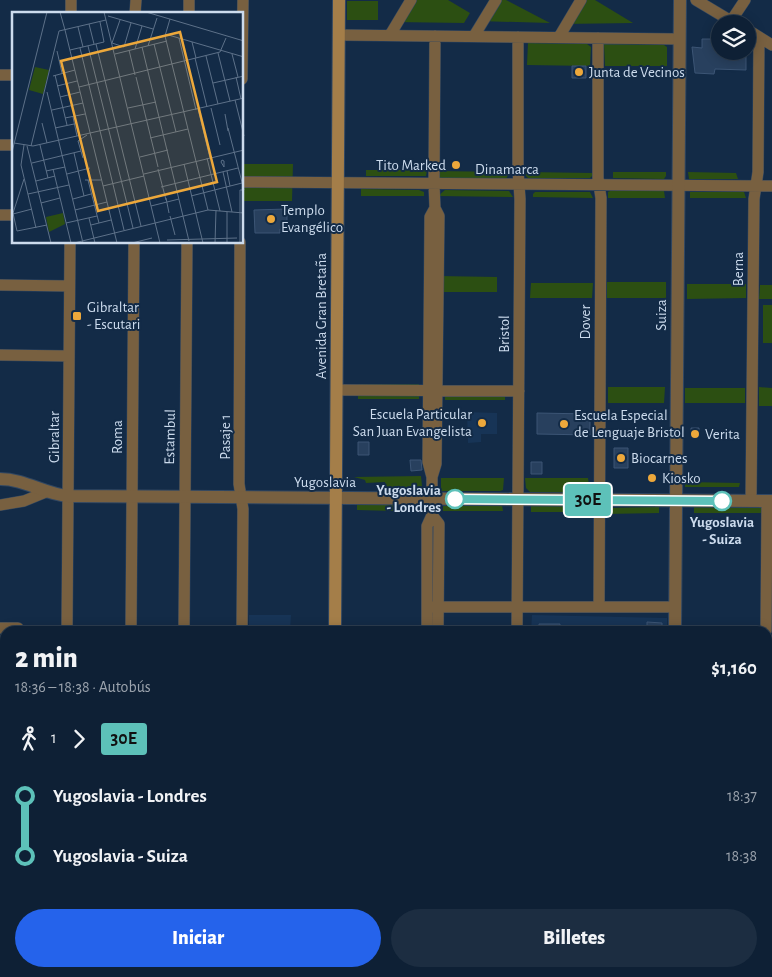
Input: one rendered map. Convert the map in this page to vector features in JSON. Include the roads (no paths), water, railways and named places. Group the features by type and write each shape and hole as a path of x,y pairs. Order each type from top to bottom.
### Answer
{"main road":[{"name":"Avenida Gran Bretaña","path":"335,626 340,0"}],"street":[{"path":"474,36 496,0"},
{"path":"560,37 581,0"},
{"name":"Suiza","path":"675,626 680,0"},
{"path":"696,0 722,15"},
{"path":"738,15 745,0"},
{"path":"390,36 406,2"},
{"path":"339,35 679,39"},
{"path":"756,35 772,45"},
{"path":"435,36 435,208 430,217 433,391 428,462 432,477 432,516 427,526 433,607 437,626"},
{"name":"Bristol","path":"517,626 519,391 518,37"},
{"name":"Berna","path":"751,501 754,199 758,172 759,37"},
{"name":"Dover","path":"598,38 599,185 601,198 598,607"},
{"name":"Dinamarca","path":"244,182 772,186"},
{"name":"Gibraltar","path":"67,626 70,244"},
{"name":"Roma","path":"131,626 134,244"},
{"name":"Estambul","path":"184,626 187,244"},
{"name":"Pasaje 1","path":"240,244 240,484 243,509 242,626"},
{"path":"0,285 69,286"},
{"path":"0,355 69,356"},
{"path":"337,390 519,391"},
{"name":"Yugoslavia","path":"0,479 25,483 46,492 68,496 769,501"},
{"path":"0,505 24,501 46,492"},
{"path":"767,626 769,612 769,501"},
{"path":"433,607 675,607"},
{"path":"429,626 433,607"}],"place":[{"name":"Junta de Vecinos","path":"579,72"},
{"name":"Tito Marked","path":"456,165"},
{"name":"Templo Evangélico","path":"271,219"},
{"name":"Gibraltar - Escutari","path":"77,316"},
{"name":"Escuela Particular San Juan Evangelista","path":"482,423"},
{"name":"Escuela Especial de Lenguaje Bristol","path":"564,424"},
{"name":"Verita","path":"695,434"},
{"name":"Biocarnes","path":"621,458"},
{"name":"Kiosko","path":"652,478"},
{"name":"Yugoslavia - Londres","path":"455,499"},
{"name":"Yugoslavia - Suiza","path":"722,501"}]}
